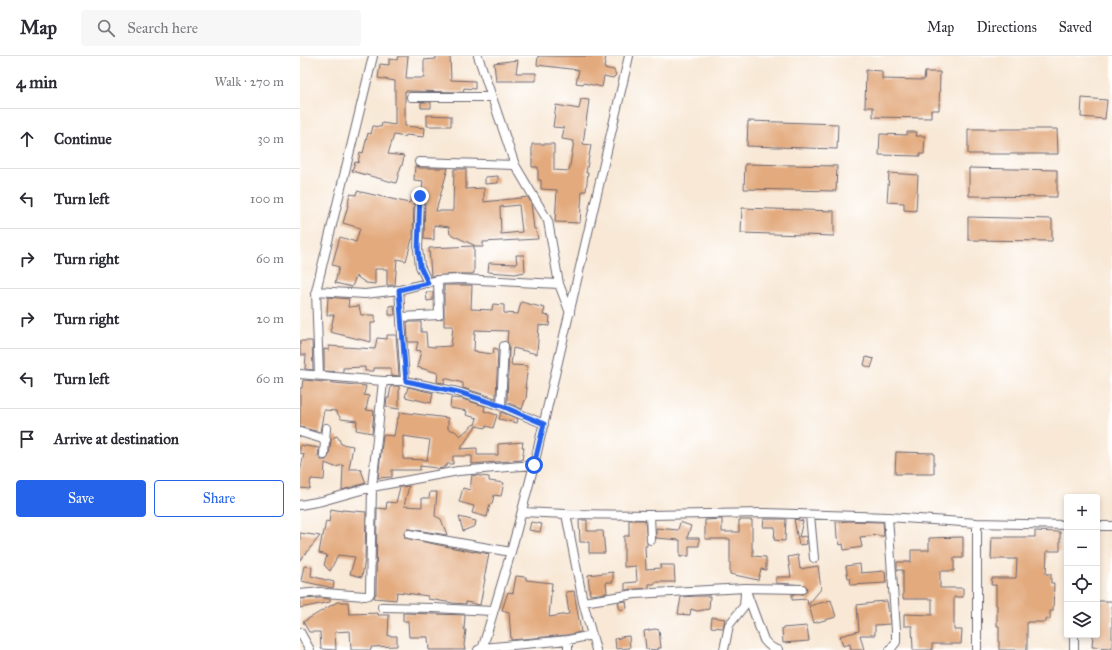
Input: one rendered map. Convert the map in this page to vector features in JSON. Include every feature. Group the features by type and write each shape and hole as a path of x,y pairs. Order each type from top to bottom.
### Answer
{"street":[{"path":"319,375 316,291 373,56"},
{"path":"478,56 515,165 548,221 559,284 570,313"},
{"path":"592,635 568,640 480,649 511,552 534,465 629,56"},
{"path":"411,97 491,97"},
{"path":"419,162 515,165"},
{"path":"420,196 418,249 420,266 428,283"},
{"path":"316,291 364,294 399,290 438,280 460,279 559,284"},
{"path":"401,317 439,315 438,280"},
{"path":"399,290 406,381"},
{"path":"502,406 504,346"},
{"path":"300,374 384,381 406,381 458,392 502,406 544,424"},
{"path":"300,594 321,592 366,596 370,593 372,487 384,381"},
{"path":"324,455 326,428"},
{"path":"300,432 326,440"},
{"path":"300,505 322,501 372,487 458,471 534,465"},
{"path":"522,512 650,515 706,513 810,515 977,523 1064,525"},
{"path":"566,514 583,602 596,650"},
{"path":"650,515 651,540"},
{"path":"810,515 814,558"},
{"path":"888,518 896,630 896,642 890,650"},
{"path":"977,523 977,650"},
{"path":"1100,526 1112,526"},
{"path":"409,534 511,552"},
{"path":"583,602 635,594 745,588 802,589"},
{"path":"724,650 729,626 744,606 745,588"},
{"path":"745,588 764,640 768,645 778,650"},
{"path":"382,608 433,608 493,612"},
{"path":"300,632 310,650"},
{"path":"1074,638 1074,650"},
{"path":"568,640 568,650"}],"building":[{"path":"398,56 408,56 406,78 424,78 424,60 436,59 436,56 450,56 451,80 475,81 475,89 464,88 463,92 405,91 405,126 425,128 424,137 406,135 405,137 394,135 388,154 404,156 396,183 352,171 355,162 358,163 360,152 363,153 368,133 371,134 373,126 381,127 382,123 395,125 395,81 378,78 380,64 389,65 389,59 397,60"},
{"path":"538,56 606,56 604,68 614,70 616,75 613,78 604,76 602,87 576,83 579,70 537,65"},
{"path":"518,60 516,73 536,73 536,81 496,81 494,63"},
{"path":"866,70 882,71 882,79 924,80 925,72 940,72 939,110 931,110 931,118 873,117 873,107 865,107"},
{"path":"1082,98 1107,100 1105,119 1081,117"},
{"path":"581,99 589,100 583,144 591,145 586,173 588,173 586,191 582,191 580,223 555,222 557,190 541,189 541,180 538,180 538,167 532,167 532,144 554,144 554,170 569,171 574,141 562,139 564,128 553,127 556,105 579,109"},
{"path":"421,102 431,102 431,108 421,108"},
{"path":"427,115 451,116 451,126 427,126"},
{"path":"748,121 838,124 837,149 747,146"},
{"path":"968,129 1057,129 1058,154 968,154"},
{"path":"907,132 917,132 916,136 925,136 924,154 920,154 920,156 879,155 880,134 907,135"},
{"path":"745,164 837,166 836,191 744,189"},
{"path":"415,166 419,168 448,168 436,211 453,211 454,169 466,169 466,189 484,188 484,202 528,197 531,203 534,229 536,229 538,239 483,242 483,247 478,247 450,234 449,227 434,225 434,240 424,239 425,196 422,191 423,181 414,180","holes":["519,205 522,232 501,234 500,207"]},
{"path":"969,168 1057,170 1057,197 969,196"},
{"path":"889,173 918,175 916,211 904,210 904,203 887,202"},
{"path":"498,176 498,183 485,184 485,177"},
{"path":"357,191 409,203 412,197 414,197 413,239 406,261 397,259 395,285 387,285 387,269 375,269 375,284 366,283 356,276 352,287 335,283 339,267 332,265 340,237 356,242 360,228 343,223 350,194 356,195"},
{"path":"742,208 834,211 834,236 741,233"},
{"path":"968,217 1052,219 1052,241 968,240"},
{"path":"474,246 474,273 431,276 429,248"},
{"path":"516,255 524,255 525,272 515,274 488,272 489,263 517,264"},
{"path":"444,285 472,285 471,309 492,310 493,304 504,305 504,313 518,314 521,302 545,308 543,315 550,316 549,326 539,325 537,354 513,348 511,365 528,366 525,388 527,388 526,400 522,409 507,402 509,346 507,341 508,331 475,330 474,351 493,354 494,348 498,349 496,398 463,388 463,383 445,378 444,383 437,382 438,373 417,367 421,351 416,350 418,342 408,342 407,322 421,322 421,332 426,332 427,346 451,346 453,326 444,326"},
{"path":"426,292 433,292 433,300 427,301"},
{"path":"328,297 349,299 348,307 359,306 361,315 375,315 375,323 371,323 371,342 330,332 334,315 327,315"},
{"path":"394,305 395,315 389,315 389,306"},
{"path":"387,335 396,335 399,376 391,375 391,368 374,368 374,371 365,371 365,367 343,368 343,372 324,371 324,349 329,350 329,346 375,349 377,338 387,339"},
{"path":"300,341 312,341 313,370 305,369 306,355 300,355"},
{"path":"866,357 874,359 871,368 864,365"},
{"path":"303,380 366,386 364,395 369,396 366,410 374,411 372,433 356,430 357,421 341,419 336,411 324,410 320,432 300,427 300,388 302,388"},
{"path":"391,386 399,386 399,409 386,407"},
{"path":"408,387 433,393 431,403 405,397"},
{"path":"451,398 462,399 485,406 484,411 497,415 493,428 476,426 460,449 477,448 477,455 498,455 498,444 523,442 522,447 524,448 522,460 472,464 472,456 453,456 453,464 447,464 444,468 437,469 420,466 420,470 392,470 392,477 378,478 383,435 394,436 397,419 400,412 448,418 448,429 455,431 460,436 474,424 475,425 477,418 466,415 467,411 450,408","holes":["403,436 430,440 427,460 403,459"]},
{"path":"501,412 518,419 517,423 499,419"},
{"path":"337,436 341,444 353,446 349,469 361,470 366,483 342,490 343,465 335,467 325,463 324,480 311,479 309,489 300,488 300,472 304,454 300,453 300,445 319,448 318,456 321,460 326,460 329,456 331,440"},
{"path":"896,452 934,453 934,474 895,474"},
{"path":"472,475 489,477 489,481 504,483 501,496 494,495 487,517 472,513 474,506 459,502 463,488 470,490"},
{"path":"409,486 404,506 422,507 422,498 429,498 430,492 437,492 435,516 441,519 447,535 407,529 404,533 405,538 489,554 480,605 466,602 466,604 453,603 428,599 428,596 397,592 396,600 374,598 376,593 377,508 386,509 387,502 396,503 400,487"},
{"path":"331,509 366,512 365,559 362,577 350,574 355,557 338,555 330,571 324,565 327,555 319,553 326,521 329,522"},
{"path":"459,517 476,521 475,526 463,531"},
{"path":"722,519 722,532 739,532 739,520 752,520 753,556 766,557 766,570 761,569 758,580 730,574 730,539 705,539 705,520"},
{"path":"764,519 786,519 785,541 774,540 775,527 763,527"},
{"path":"794,519 803,521 799,537 806,536 807,544 799,545"},
{"path":"579,520 587,520 587,531 603,531 605,553 589,553 589,542 580,542"},
{"path":"629,520 645,520 647,543 647,546 645,546 646,569 661,568 660,565 674,565 675,582 655,582 655,584 649,584 649,588 625,590 625,583 637,582 636,566 624,567 624,536 629,536"},
{"path":"531,522 542,524 540,532 529,530"},
{"path":"680,522 691,526 687,538 699,538 699,546 689,546 689,556 680,557 680,540 656,538 656,528 678,530"},
{"path":"836,522 883,522 884,536 878,535 860,537 862,547 844,550 843,544 840,545 837,538"},
{"path":"1035,531 1060,532 1060,551 1047,551 1046,574 1051,574 1051,583 1054,583 1053,611 1050,611 1050,619 1046,619 1046,622 1027,622 1027,650 999,650 996,585 991,585 992,578 1016,578 1017,559 991,559 992,537 1035,537"},
{"path":"300,533 320,536 300,560"},
{"path":"963,537 963,558 954,558 954,571 940,571 940,588 963,588 963,597 954,597 954,630 962,630 961,644 932,644 932,650 913,650 912,626 904,626 904,614 932,615 932,599 903,599 903,570 897,570 897,562 911,562 911,550 929,550 929,538"},
{"path":"798,555 800,569 818,566 821,589 808,605 807,599 792,600 792,594 802,594 806,592 807,589 805,585 776,583 776,577 791,577 788,557"},
{"path":"860,564 861,573 885,571 886,583 851,585 846,566"},
{"path":"304,566 312,567 311,576 334,582 333,588 301,581"},
{"path":"613,572 613,582 606,582 607,593 590,595 588,575"},
{"path":"516,576 526,577 526,580 552,583 549,617 569,614 566,592 574,591 581,632 567,635 511,640 509,612 502,610 508,592 513,593"},
{"path":"710,596 709,609 697,611 691,609 690,615 678,614 681,597"},
{"path":"300,599 330,599 330,602 300,608"},
{"path":"831,600 836,617 814,623 809,606"},
{"path":"626,601 627,608 620,610 618,602"},
{"path":"887,601 890,624 875,625 875,635 860,635 864,650 851,650 850,644 843,646 840,636 859,631 857,605"},
{"path":"1100,601 1112,601 1112,648 1092,647 1093,638 1100,638"},
{"path":"337,602 348,602 349,614 378,613 378,615 389,615 388,636 397,636 397,646 371,647 371,650 351,650 350,631 335,632 336,650 321,649 320,632 309,632 303,622"},
{"path":"403,613 465,615 465,650 429,650 428,637 409,637 408,621 403,621"},
{"path":"712,617 725,619 723,628 711,627"},
{"path":"807,626 809,641 783,643 782,628"},
{"path":"655,629 659,630 661,648 658,648 658,650 646,649 644,631"},
{"path":"629,636 630,648 616,649 615,639"}],"route":[{"path":"420,196 418,249 420,266 428,283 399,290 406,381 458,392 502,406 544,424 534,465"}]}
